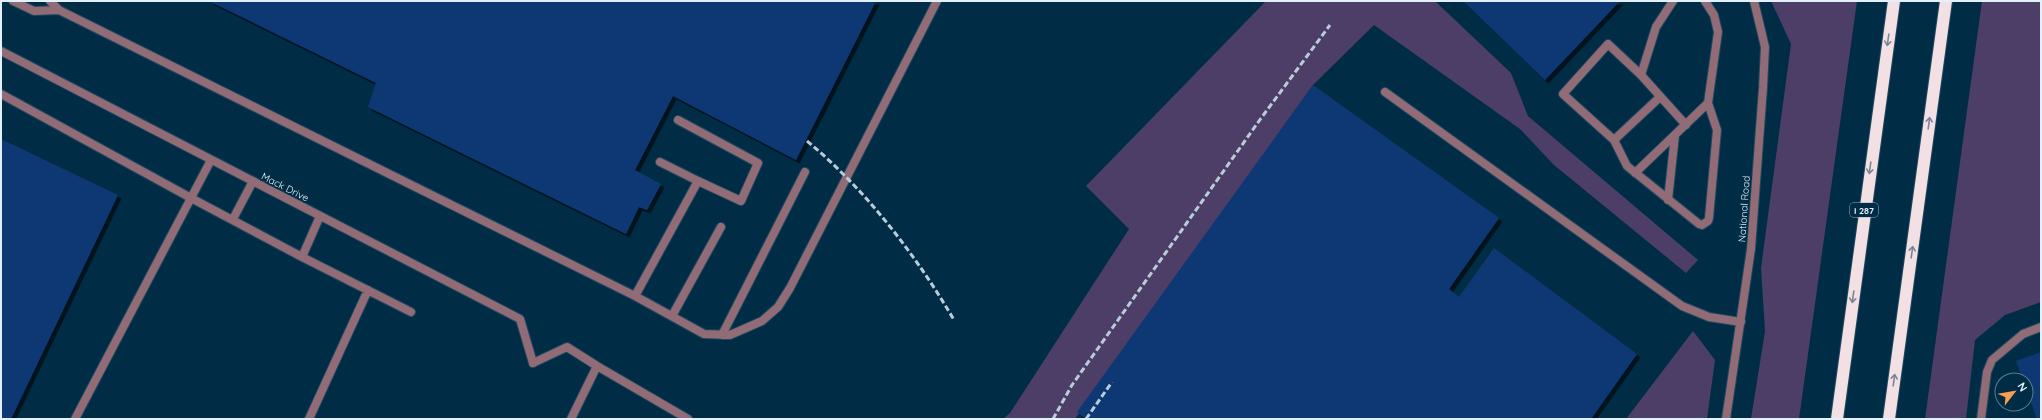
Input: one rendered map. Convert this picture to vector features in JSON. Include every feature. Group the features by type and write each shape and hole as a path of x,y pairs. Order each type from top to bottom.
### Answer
{"highway":[{"name":"I 287","path":"1837,419 1894,1"},
{"path":"1889,419 1946,1"}],"street":[{"path":"13,1 34,11 59,10"},
{"path":"50,1 59,10 635,296 704,334 730,335 762,321 778,307 790,288 936,1"},
{"path":"1641,75 1656,27 1673,1"},
{"path":"1686,124 1641,75 1608,44 1563,94 1614,140 1627,166 1668,200 1702,225 1708,221 1717,130 1708,103 1718,32 1714,15 1705,1"},
{"name":"National Road","path":"1726,419 1751,249 1764,88 1765,47 1754,1"},
{"name":"Mack Drive","path":"1,51 520,319 533,362 567,348 597,366"},
{"path":"1385,92 1682,306 1708,317 1741,322"},
{"path":"1,94 191,198 302,257 411,312"},
{"path":"1614,140 1660,97"},
{"path":"1635,173 1708,103"},
{"path":"660,162 741,201 758,163 678,120"},
{"path":"1668,200 1675,135"},
{"path":"75,419 211,160"},
{"path":"722,334 805,172"},
{"path":"233,219 253,181"},
{"path":"635,296 698,181"},
{"path":"302,257 320,216"},
{"path":"672,316 721,227"},
{"path":"309,419 368,290"},
{"path":"1981,419 1987,372 1992,360 2023,334 2041,327"},
{"path":"571,419 597,366 688,419"}],"shaded area":[{"path":"1266,1 1435,1 1511,73 1528,116 1698,260 1686,273 1554,165 1520,129 1374,25 1313,85 1075,419 1003,419 1010,413 1129,229 1086,186"},
{"path":"1771,1 1857,1 1799,419 1751,419 1765,331 1761,268 1791,44"},
{"path":"1982,1 2041,1 2041,302 2005,315 1975,340 1966,419 1925,419"},
{"path":"1693,331 1715,360 1707,419 1626,419"}],"building":[{"path":"209,1 876,1 796,160 673,96 635,170 661,184 647,210 639,207 626,234 368,107 376,83"},
{"path":"1463,1 1620,1 1545,80"},
{"path":"1313,85 1499,218 1449,289 1459,297 1494,248 1637,354 1591,419 1086,419 1077,412"},
{"path":"1,139 118,195 11,419 1,419"},
{"path":"2041,352 2041,419 2037,419 2034,411 2034,372 2020,372 2016,361"}],"railway":[{"path":"1053,419 1072,385 1259,121 1330,25"},
{"path":"807,141 849,180 888,224 923,271 954,320"},
{"path":"1086,419 1112,382"}]}
